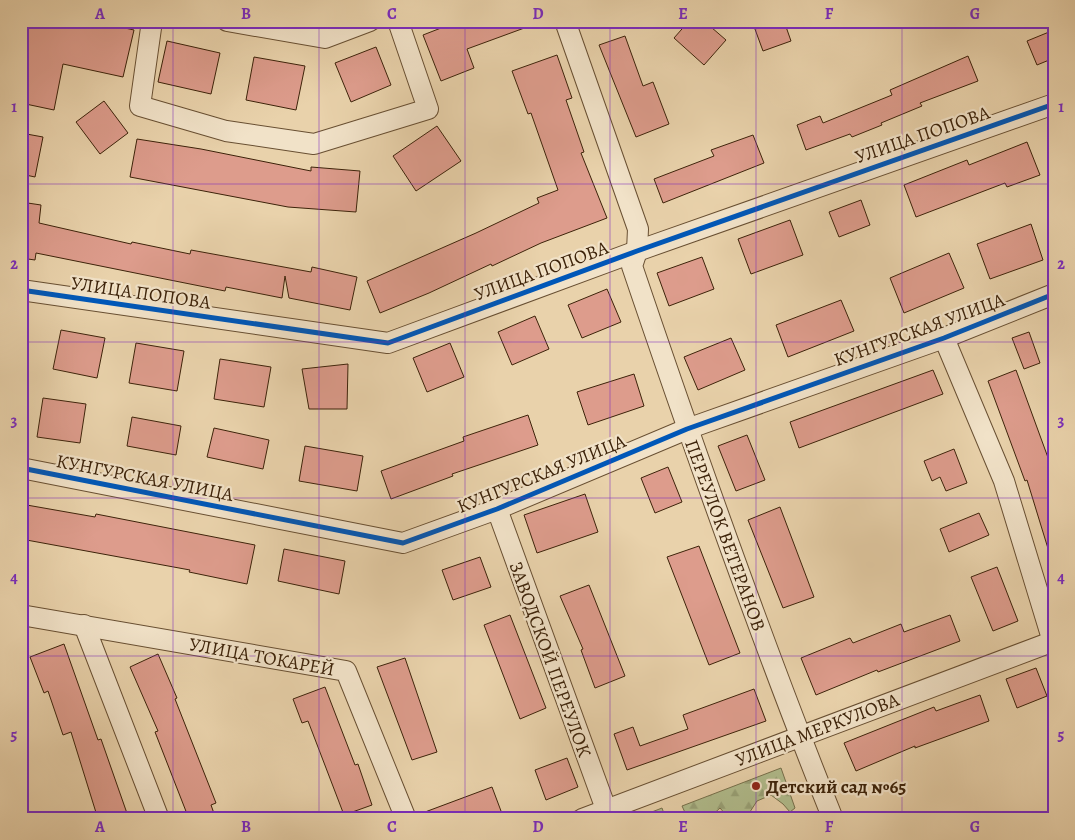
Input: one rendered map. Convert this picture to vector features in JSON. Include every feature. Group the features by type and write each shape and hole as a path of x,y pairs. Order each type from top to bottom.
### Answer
{"street":[{"path":"152,21 140,106 226,131 314,144 428,110 398,21"},
{"path":"227,21 325,38 370,21"},
{"name":"ПЕРЕУЛОК ВЕТЕРАНОВ","path":"565,21 638,229 637,251 632,266 687,429 800,736 833,819"},
{"name":"УЛИЦА ПОПОВА","path":"21,290 388,343 637,251 1054,104"},
{"name":"КУНГУРСКАЯ УЛИЦА","path":"21,468 403,543 497,509 687,429 944,338 1054,294"},
{"path":"944,338 1004,481 1053,642"},
{"name":"ЗАВОДСКОЙ ПЕРЕУЛОК","path":"497,509 606,809"},
{"name":"УЛИЦА ТОКАРЕЙ","path":"21,614 346,671 406,819"},
{"path":"84,625 159,819"},
{"name":"УЛИЦА МЕРКУЛОВА","path":"582,819 1053,642"}],"green space":[{"path":"781,768 795,808 790,812 771,795 757,801 746,818 727,816 720,808 708,819 688,819 682,806"},
{"path":"662,808 666,819 634,819"}],"building":[{"path":"21,21 93,21 134,30 123,77 63,64 54,110 21,103"},
{"path":"459,21 538,21 538,23 467,49 474,68 441,81 423,35"},
{"path":"689,21 704,21 726,40 704,65 674,38"},
{"path":"752,21 784,21 791,41 763,51"},
{"path":"1049,32 1054,44 1054,58 1037,65 1027,41"},
{"path":"625,36 643,86 653,82 669,124 636,137 599,45"},
{"path":"167,41 220,53 211,94 158,82"},
{"path":"376,47 391,85 351,102 335,63"},
{"path":"557,55 572,98 566,100 584,152 581,153 607,218 541,243 492,266 491,264 380,313 367,281 539,203 537,198 558,190 531,113 528,114 512,71"},
{"path":"968,56 978,81 920,103 922,106 881,123 882,125 852,137 850,134 806,150 797,125 820,116 823,123 892,95 890,90"},
{"path":"254,57 305,66 296,110 246,100"},
{"path":"104,101 128,133 100,154 76,122"},
{"path":"437,126 461,161 416,191 393,156"},
{"path":"21,133 43,137 35,177 21,174"},
{"path":"753,135 764,163 663,203 654,179 714,156 711,150"},
{"path":"137,139 201,149 311,171 311,167 360,171 356,212 288,207 130,177"},
{"path":"1027,142 1040,175 1007,187 1005,183 916,217 904,185 967,160 969,165"},
{"path":"861,200 870,225 839,237 829,212"},
{"path":"21,202 41,205 39,223 131,244 132,242 190,254 191,250 311,272 312,267 357,277 350,310 289,298 285,276 282,298 226,287 225,291 36,253 35,260 21,258"},
{"path":"790,220 803,255 751,274 738,239"},
{"path":"1031,224 1043,260 990,279 977,244"},
{"path":"949,253 964,288 904,313 890,278"},
{"path":"702,257 714,289 669,306 657,273"},
{"path":"607,289 621,322 582,338 568,305"},
{"path":"841,300 854,331 788,357 776,325"},
{"path":"535,316 549,349 512,365 498,332"},
{"path":"61,330 105,338 97,378 53,369"},
{"path":"1029,332 1040,363 1024,369 1012,338"},
{"path":"731,338 745,370 698,390 684,357"},
{"path":"136,343 184,351 177,391 129,383"},
{"path":"450,343 464,377 427,392 413,358"},
{"path":"220,359 271,367 264,407 214,399"},
{"path":"348,364 347,409 309,409 302,369"},
{"path":"933,370 943,394 799,448 790,422"},
{"path":"1016,370 1054,474 1054,554 1050,555 1027,480 1025,481 988,381"},
{"path":"634,374 644,406 588,425 577,392"},
{"path":"43,398 86,404 80,443 37,437"},
{"path":"528,415 538,445 452,474 453,476 391,499 381,471 464,441 463,437"},
{"path":"132,417 181,426 176,455 127,446"},
{"path":"214,428 269,440 263,469 207,457"},
{"path":"747,435 765,480 736,491 718,446"},
{"path":"305,446 363,456 357,491 299,481"},
{"path":"954,449 967,483 946,491 940,477 932,481 924,461"},
{"path":"668,467 682,502 655,513 641,478"},
{"path":"585,494 598,532 537,553 524,515"},
{"path":"21,504 95,517 96,514 255,545 247,584 189,572 190,570 21,539"},
{"path":"780,507 814,597 783,608 748,520"},
{"path":"979,513 989,535 949,552 940,529"},
{"path":"699,546 740,653 709,665 667,557"},
{"path":"284,549 345,561 339,594 278,581"},
{"path":"480,557 491,587 453,600 442,570"},
{"path":"997,567 1018,621 993,631 971,577"},
{"path":"589,585 625,676 595,688 581,650 583,649 560,596"},
{"path":"510,615 546,708 520,719 484,625"},
{"path":"950,615 960,641 878,672 877,670 816,695 801,658 850,638 853,643 901,624 904,632"},
{"path":"64,644 98,740 101,739 129,819 98,819 71,732 63,735 48,691 44,693 30,657"},
{"path":"158,654 177,698 175,699 216,803 211,805 216,819 189,819 155,732 158,731 130,667"},
{"path":"405,658 437,752 412,760 377,667"},
{"path":"1036,668 1047,696 1017,708 1006,679"},
{"path":"325,687 355,765 358,764 372,805 344,815 308,721 302,723 293,699"},
{"path":"754,689 766,721 627,770 614,734 633,727 640,746 688,729 683,715"},
{"path":"980,695 989,721 915,748 915,746 856,771 844,743 934,707 936,711"},
{"path":"567,758 578,787 546,800 535,770"},
{"path":"492,787 504,819 418,819 417,815"}],"cycle path":[{"path":"21,290 388,343 637,251 1054,104"},
{"path":"21,468 403,543 497,509 687,429 944,338 1054,294"}],"place":[{"name":"Детский сад №65","path":"756,786"}]}
